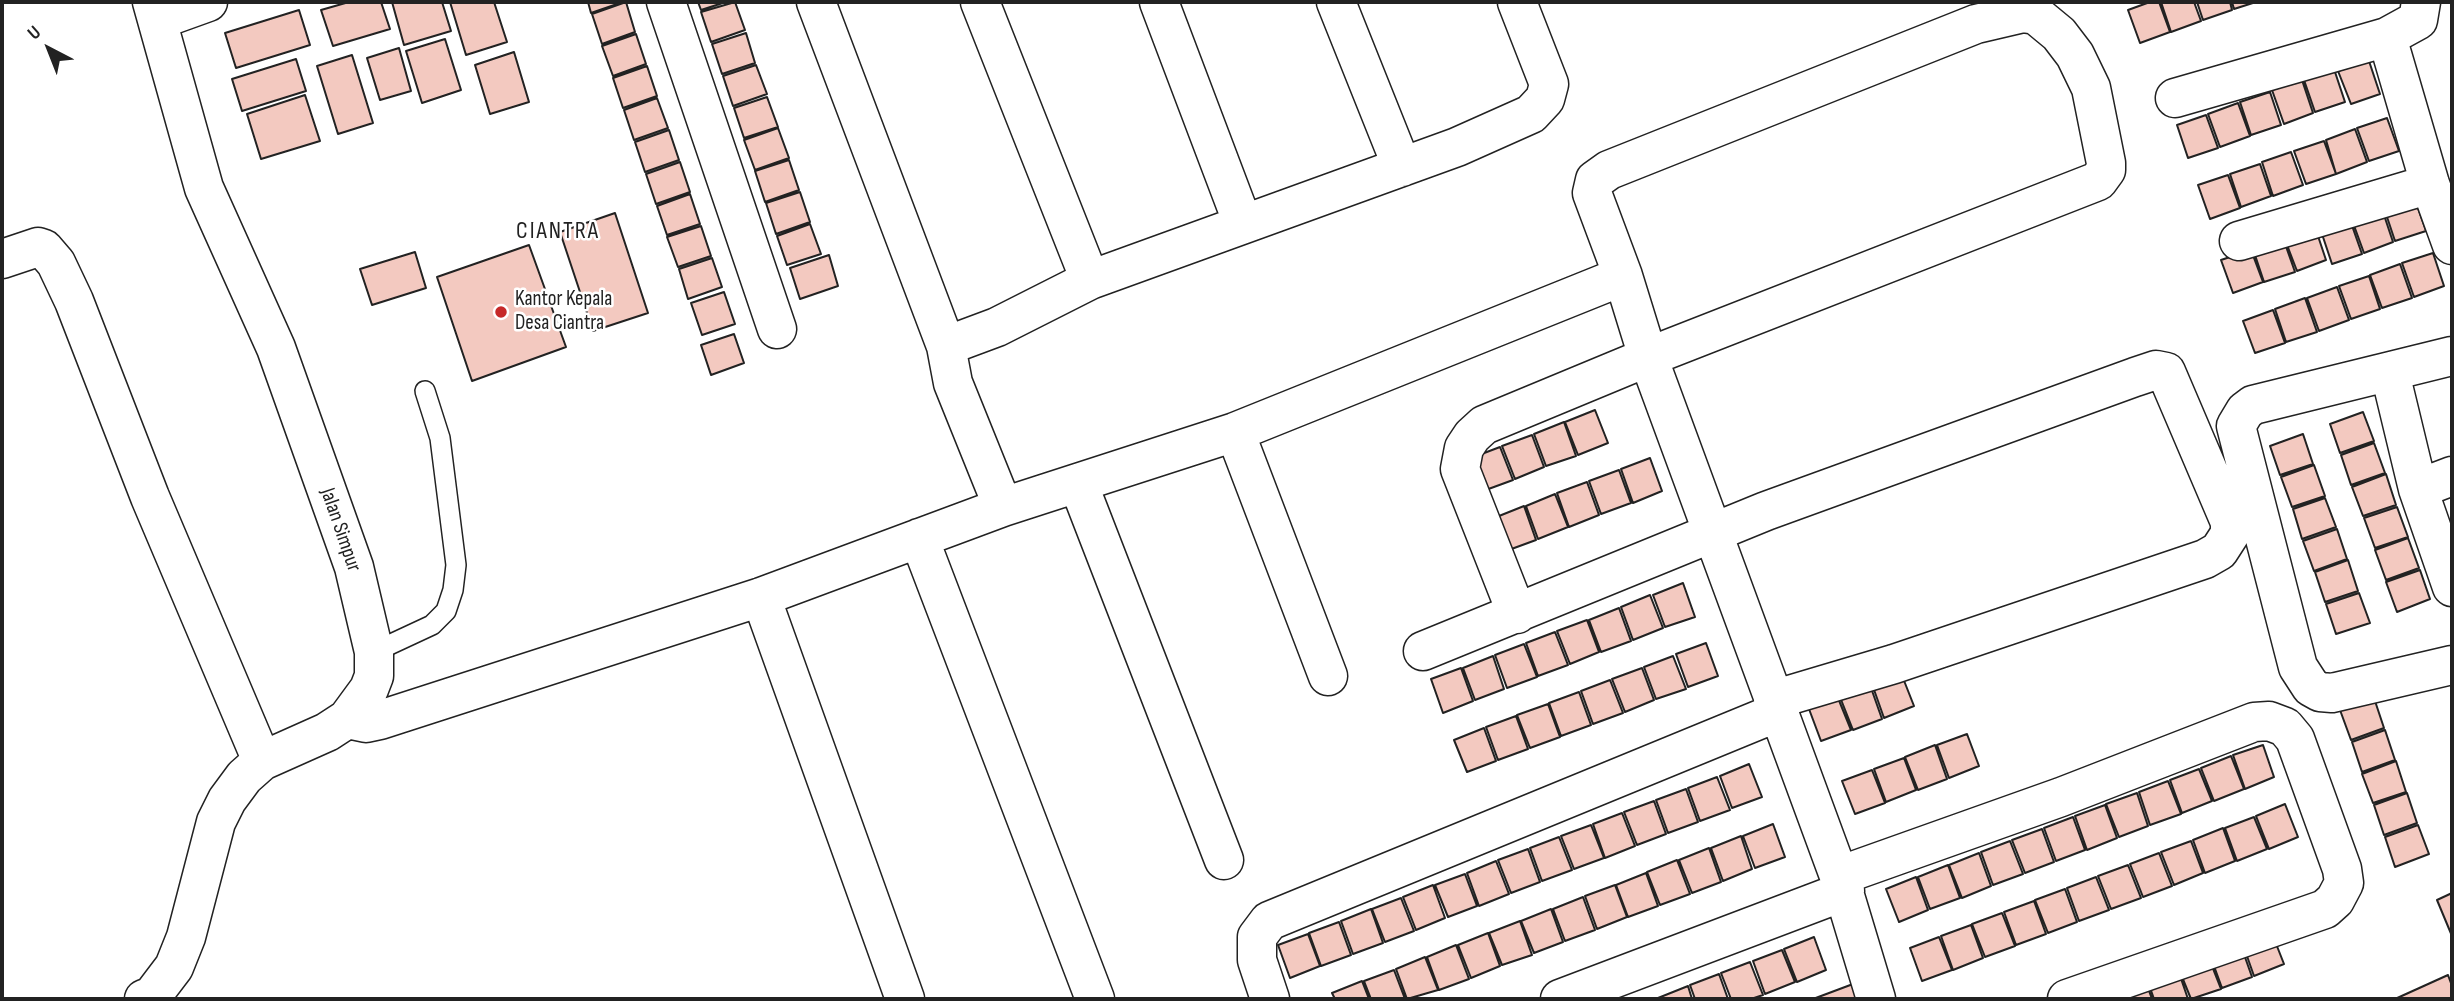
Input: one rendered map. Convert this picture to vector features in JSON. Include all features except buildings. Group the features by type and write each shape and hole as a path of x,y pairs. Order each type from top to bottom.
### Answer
{"street":[{"path":"155,11 208,2"},
{"path":"666,2 777,330"},
{"path":"816,2 946,346 953,383 1003,507"},
{"path":"980,2 1090,280"},
{"path":"1159,2 1243,224"},
{"path":"1336,2 1402,167"},
{"path":"946,346 997,327 1090,280 1402,167 1490,133 1539,108 1549,84 1517,2"},
{"path":"2175,98 2387,37 2417,20 2421,2"},
{"name":"Jalan Simpur","path":"150,998 174,967 186,937 216,822 227,800 244,777 262,761 327,732 347,719 369,690 374,676 374,652 354,567 276,348 204,188 155,11"},
{"path":"1517,614 1460,469 1464,448 1484,425 1648,357 2086,187 2102,178 2106,163 2091,88 2075,55 2059,34 2036,15 1973,13 1600,175 1592,193 1623,276 1648,357 1842,883 1876,999"},
{"path":"2387,37 2430,184 2452,245"},
{"path":"2239,242 2430,184"},
{"path":"2,259 38,247 44,248 56,262 74,301 150,497 262,761"},
{"path":"347,719 366,723 380,720 761,597 1003,507 1235,432 1623,276"},
{"path":"2452,356 2253,405 2240,417 2236,426 2298,667 2311,688 2332,693 2452,665"},
{"path":"1270,999 1257,960 1257,937 1269,920 1776,706 2204,559 2226,542 2230,522 2174,384 2166,372 2156,370 1712,533 1423,651"},
{"path":"2390,373 2435,482 2452,587"},
{"path":"1235,432 1328,676"},
{"path":"1078,483 1224,860"},
{"path":"919,538 1096,999"},
{"path":"761,597 905,999"},
{"path":"1560,999 1842,883 2253,722 2269,721 2285,727 2295,739 2342,869 2344,883 2335,900 2325,909 2067,999"}],"lane":[{"path":"374,652 432,625 446,611 453,590 456,565 440,438 425,391"}],"place":[{"name":"Kantor Kepala Desa Ciantra","path":"501,312"}],"district":[{"name":"CIANTRA","path":"558,232"}]}
